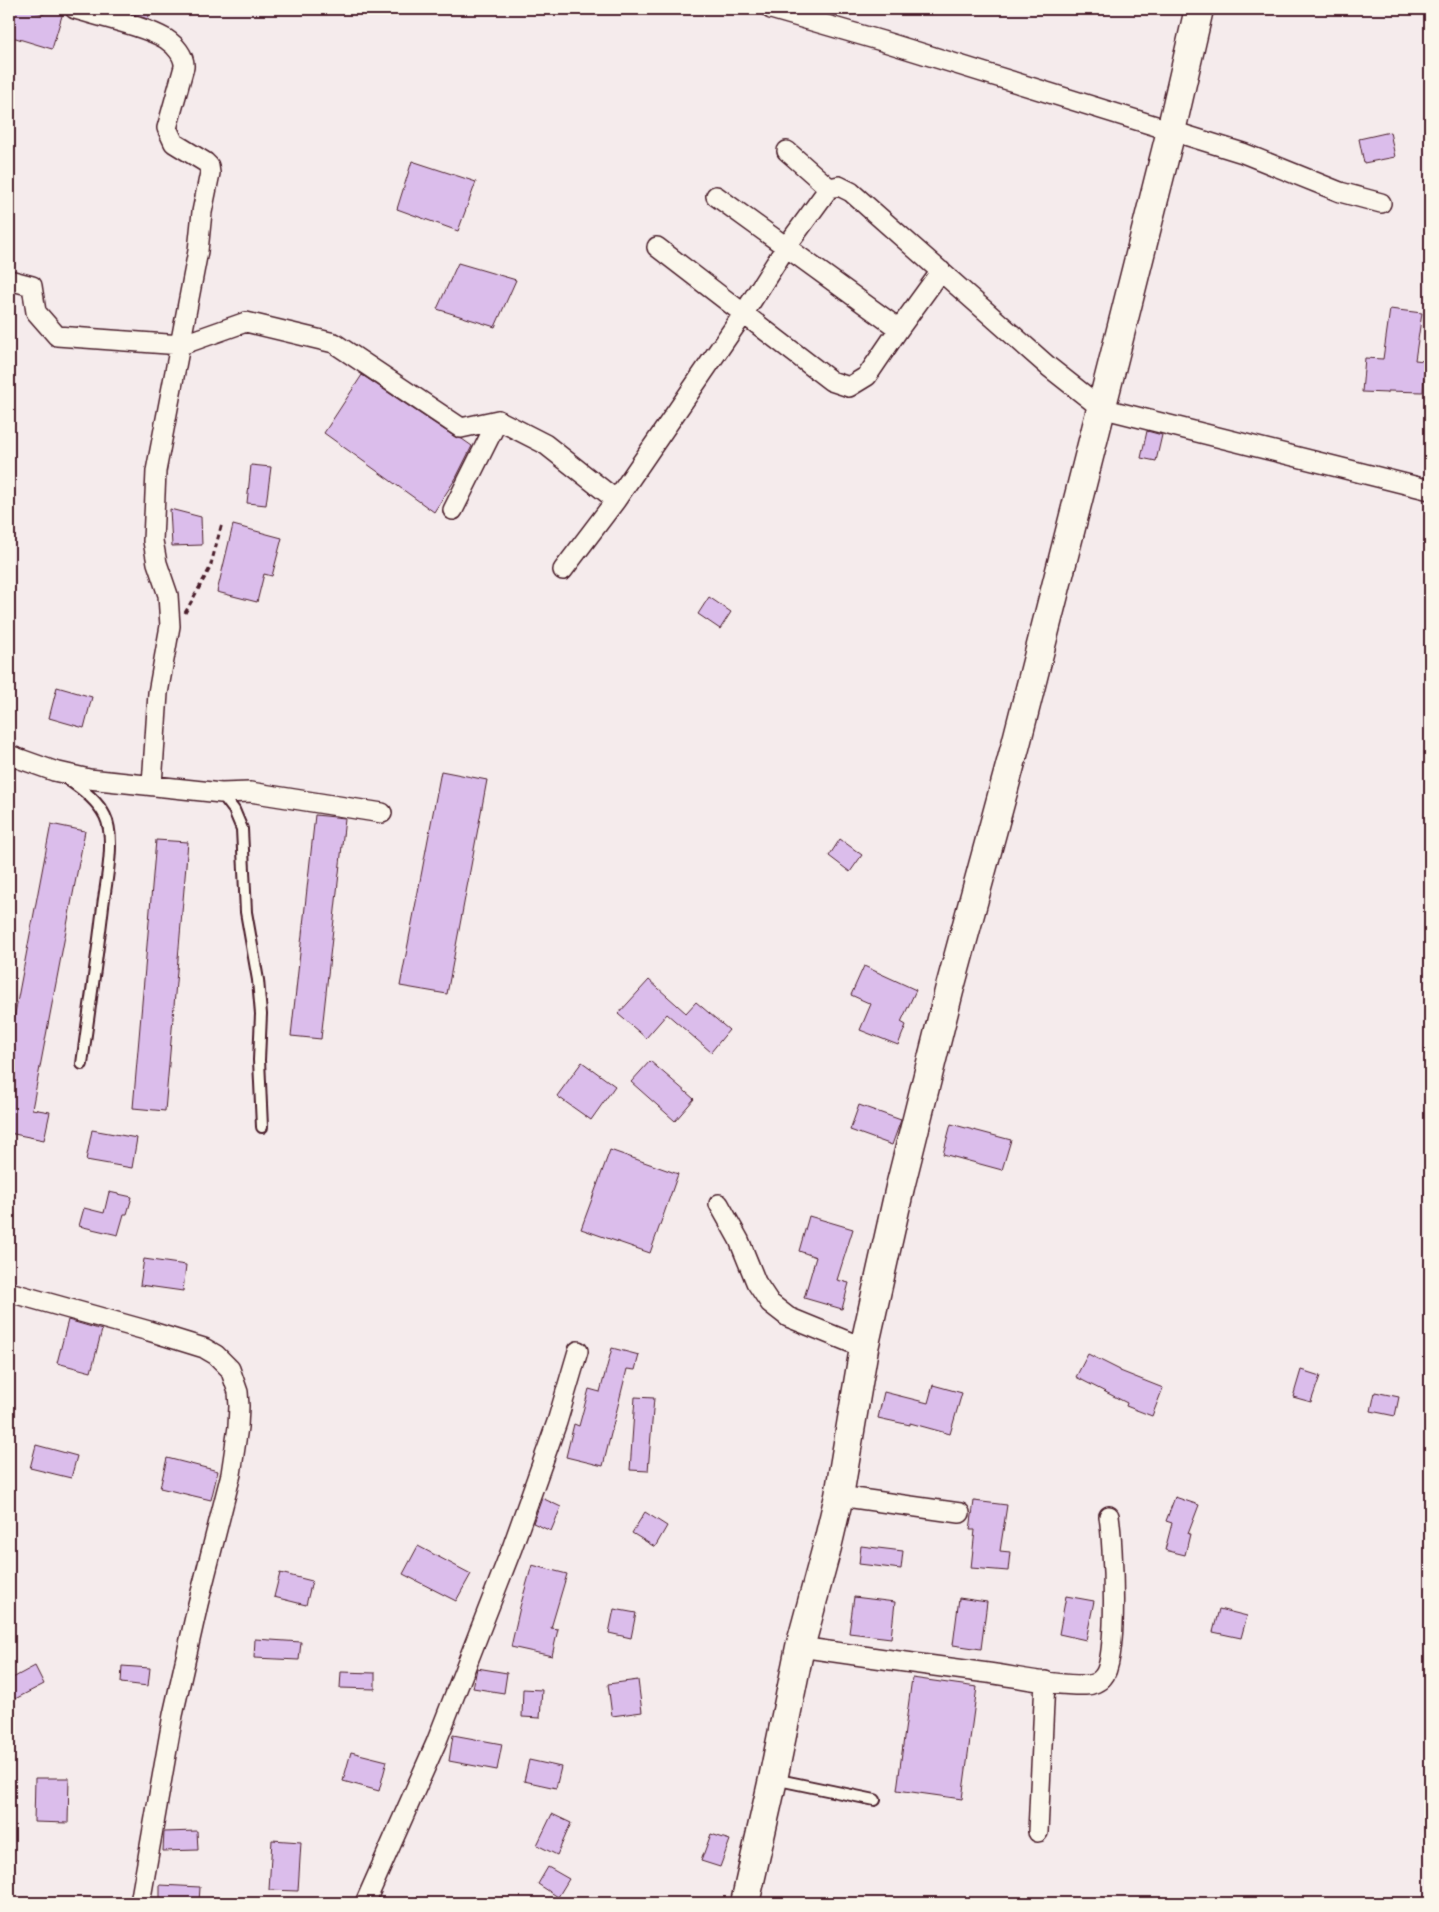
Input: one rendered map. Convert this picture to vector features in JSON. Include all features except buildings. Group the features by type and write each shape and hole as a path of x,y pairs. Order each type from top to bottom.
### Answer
{"street":[{"path":"76,9 145,30 165,39 174,46 184,61 182,81 168,118 167,128 174,143 205,162 209,166 210,173 181,345 156,471 153,541 157,563 168,595 170,626 158,692 152,785"},
{"path":"772,9 882,41 1243,153 1340,192 1381,203"},
{"path":"745,1903 800,1647 827,1548 864,1348 898,1196 949,991 1016,744 1171,131 1199,9"},
{"path":"787,150 829,188"},
{"path":"563,570 616,500 744,313 786,247 829,188 839,186 851,192 1048,367 1101,408 1430,490"},
{"path":"716,196 899,329"},
{"path":"657,247 832,382 849,387 867,376 941,272"},
{"path":"9,280 32,286 36,312 57,336 181,345 246,322 334,343 461,428 498,420 545,444 616,500"},
{"path":"453,510 498,420"},
{"path":"9,754 54,771 89,779 221,793 250,792 382,813"},
{"path":"718,1204 739,1240 756,1282 770,1303 788,1317 864,1348"},
{"path":"9,1292 204,1348 216,1355 230,1369 238,1392 238,1427 230,1474 173,1716 140,1903"},
{"path":"365,1903 436,1743 512,1548 557,1422 578,1351"},
{"path":"838,1496 960,1513"},
{"path":"800,1647 1046,1681 1087,1685 1096,1683 1102,1678 1109,1667 1114,1584 1109,1516"},
{"path":"1038,1832 1046,1681"}],"lane":[{"path":"54,771 75,784 98,806 106,817 109,832 108,867 82,1064"},
{"path":"221,793 234,810 242,829 246,912 258,980 261,1014 259,1060 262,1127"},
{"path":"773,1779 875,1800"}],"path":[{"path":"170,626 187,611 204,580 210,568 222,523"}]}
